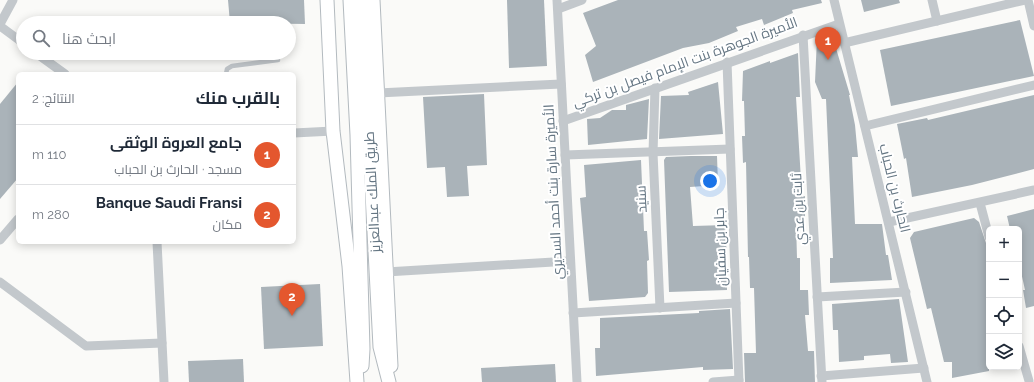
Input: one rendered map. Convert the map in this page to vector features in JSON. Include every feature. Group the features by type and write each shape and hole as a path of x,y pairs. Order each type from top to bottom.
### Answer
{"main road":[{"path":"327,0 333,131 349,266 358,382"},
{"name":"طريق الملك عبدالعزيز","path":"350,0 358,151 363,349 361,382"},
{"name":"طريق الملك عبدالعزيز","path":"362,0 380,347 391,382"},
{"path":"373,0 391,382"}],"street":[{"path":"12,0 0,25 16,38"},
{"path":"557,4 582,0"},
{"name":"الحارث بن الحباب","path":"834,0 927,382"},
{"path":"932,0 936,21"},
{"path":"844,43 1026,0 1034,26"},
{"name":"الأميرة سارة بنت أحمد السديري","path":"557,4 577,382"},
{"name":"الأميرة الجوهرة بنت الإمام فيصل بن تركي","path":"563,121 803,35 839,24"},
{"name":"ثابت بن عدي","path":"803,35 821,379"},
{"path":"46,60 62,72"},
{"name":"جابر بن سفيان","path":"727,62 739,381"},
{"name":"الأميرة الجوهرة بنت الإمام فيصل بن تركي","path":"378,93 561,84"},
{"path":"865,126 1034,85"},
{"name":"سنيد","path":"655,88 653,153 660,308"},
{"path":"296,133 333,131"},
{"path":"565,155 730,149"},
{"path":"889,222 1034,190"},
{"path":"980,203 986,226"},
{"path":"0,240 16,221"},
{"path":"157,244 164,382"},
{"path":"386,272 570,261"},
{"path":"0,282 86,346 162,343"},
{"path":"816,298 906,292"},
{"path":"573,313 736,303"},
{"path":"1022,356 1029,381"},
{"path":"821,379 924,368"},
{"path":"713,382 739,381"}],"lane":[{"path":"226,72 227,69 232,66 278,60"}],"building":[{"path":"228,0 304,0 305,24 296,24 296,16 229,16"},
{"path":"507,0 544,0 547,66 509,68"},
{"path":"618,0 821,0 822,3 792,10 793,13 764,25 762,19 736,27 738,31 709,43 683,48 593,82 585,55 596,46 583,13"},
{"path":"861,0 899,0 900,3 864,12"},
{"path":"1020,20 1034,76 891,106 880,50"},
{"path":"832,35 850,95 855,125 858,157 852,157 855,224 882,224 886,255 888,255 892,280 830,283 830,258 833,258 826,99 822,99 815,82 817,38"},
{"path":"798,53 800,97 796,97 802,197 805,196 805,222 796,222 797,258 800,258 800,290 808,290 809,315 805,315 808,351 814,351 815,382 745,382 744,353 756,353 754,288 750,288 748,257 746,162 743,163 742,136 745,136 744,101 742,101 743,71"},
{"path":"718,82 723,134 659,139 661,96 689,95 688,92"},
{"path":"16,84 16,180 0,199 0,104"},
{"path":"484,94 487,165 467,166 469,196 447,197 445,167 427,168 423,97"},
{"path":"1034,95 1034,169 972,185 912,197 906,158 904,159 897,124 927,118 928,120"},
{"path":"649,99 647,139 588,145 587,119 600,118 612,110 626,110 626,105"},
{"path":"717,156 718,185 690,187 693,226 726,225 727,290 669,292 664,160 666,157"},
{"path":"641,160 644,231 647,231 649,260 647,261 648,293 645,297 589,301 580,198 586,197 584,165"},
{"path":"1034,209 1034,306 1026,308 1023,290 1025,290 1022,276 1022,226 1009,226 1007,216"},
{"path":"974,218 979,222 986,243 986,370 989,371 952,378 952,362 944,362 931,308 927,309 910,238 914,232"},
{"path":"320,284 323,346 264,349 261,287"},
{"path":"899,299 908,362 891,363 890,354 864,356 864,360 839,362 838,330 833,330 832,304"},
{"path":"730,309 733,369 703,370 703,367 596,376 595,348 600,348 600,318 699,313 699,311"},
{"path":"243,359 244,382 189,382 188,361"},
{"path":"555,364 556,382 482,382 481,368"}],"place":[{"name":"جامع العروة الوثقى","path":"828,60"},
{"name":"Banque Saudi Fransi","path":"292,316"}]}
